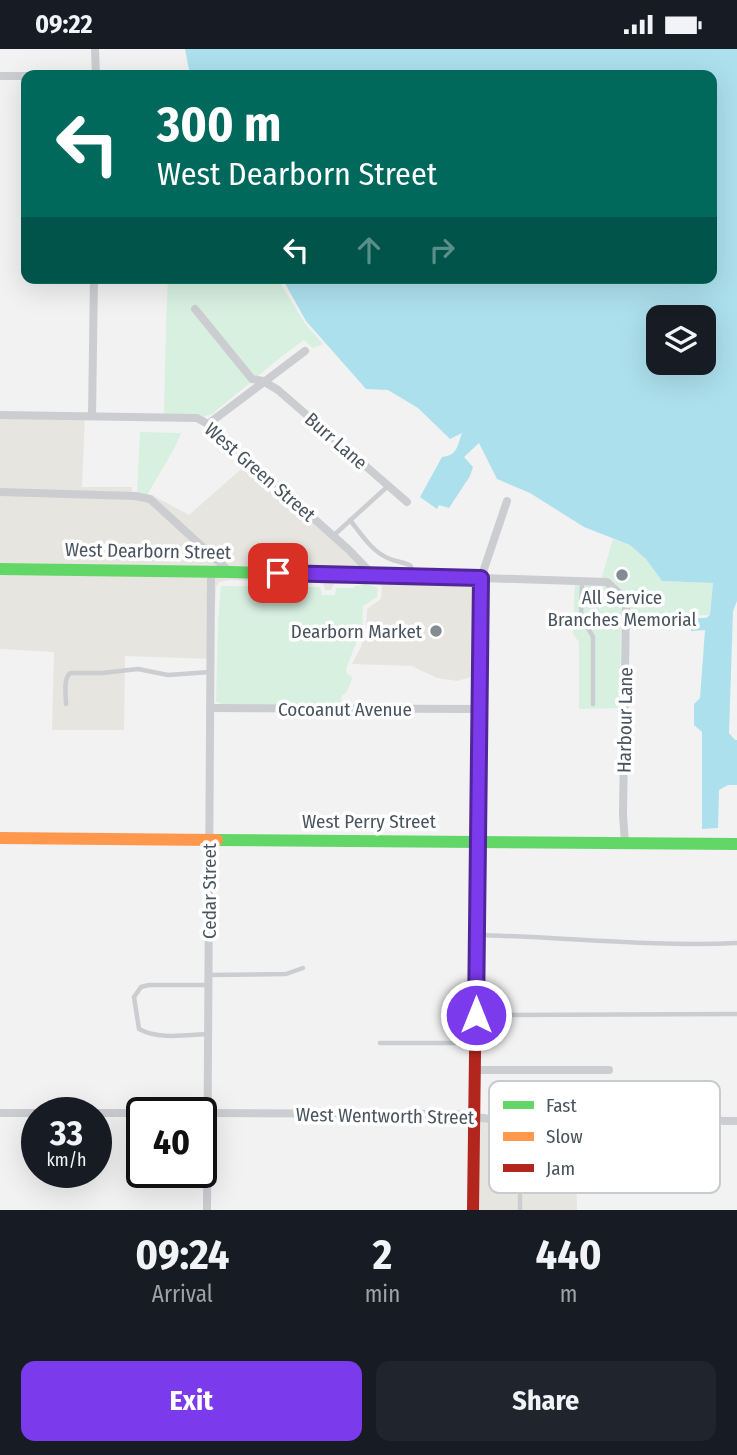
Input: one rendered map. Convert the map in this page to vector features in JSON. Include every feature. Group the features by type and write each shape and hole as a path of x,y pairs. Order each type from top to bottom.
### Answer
{"street":[{"path":"96,49 96,70"},
{"path":"0,76 21,76"},
{"path":"92,416 94,284"},
{"name":"Burr Lane","path":"195,309 252,380 263,381 278,390 407,502"},
{"path":"208,424 305,351"},
{"name":"West Green Street","path":"0,415 197,418 208,424 373,575"},
{"path":"0,492 135,496 150,499 230,572"},
{"path":"474,1210 481,578 507,501"},
{"name":"West Dearborn Street","path":"0,569 211,571 607,582 624,598"},
{"name":"Cedar Street","path":"205,1097 208,1034 211,571"},
{"name":"Harbour Lane","path":"624,598 625,843"},
{"name":"Cocoanut Avenue","path":"211,708 480,709"},
{"name":"West Perry Street","path":"0,838 737,844"},
{"path":"475,1070 610,1070"},
{"path":"0,1113 21,1113"},
{"name":"West Wentworth Street","path":"217,1113 455,1114 489,1119"},
{"name":"Cedar Street","path":"206,1188 206,1210"}],"lane":[{"path":"333,536 388,485"},
{"path":"350,520 374,550 393,561 411,566 412,576"},
{"path":"582,581 581,616 593,638 593,704"},
{"path":"66,704 66,681 70,673 138,669 168,675 211,672"},
{"path":"476,935 662,944 737,943"},
{"path":"208,1034 164,1036 145,1033 139,1029 134,997 141,987 149,985 286,974 303,968"},
{"path":"476,1015 737,1014"},
{"path":"380,1043 475,1042"},
{"path":"520,1196 520,1210"}],"shaded area":[{"path":"0,412 85,414 82,487 132,487 132,494 150,498 152,495 189,515 248,463 365,569 0,563"},
{"path":"0,574 353,581 334,584 331,590 325,590 320,583 219,582 216,587 212,659 125,656 124,730 52,730 54,652 0,649"},
{"path":"375,581 476,583 475,676 457,681 437,678 412,666 352,664 366,630 367,609 381,599 382,586"},
{"path":"479,1117 489,1117 489,1193 577,1193 577,1210 479,1210"}],"green space":[{"path":"168,284 281,284 306,325 323,344 313,348 304,340 212,414 203,417 164,414"},
{"path":"140,432 181,433 147,495 137,494"},
{"path":"613,539 630,545 646,559 662,581 713,583 710,615 621,617 620,708 579,709 579,642 573,634 575,580 601,580"},
{"path":"365,583 378,588 377,597 363,606 362,628 346,669 352,679 346,693 342,695 340,707 223,705 216,701 221,586 320,587 322,595 335,595 336,588 353,588"}],"water":[{"path":"185,49 737,49 737,601 733,611 729,733 737,740 737,785 728,785 719,790 718,828 702,829 702,732 694,725 694,704 700,698 705,630 691,631 692,618 706,618 710,615 713,583 662,581 646,559 630,545 584,527 530,493 497,479 479,443 464,457 473,467 470,476 449,508 439,505 437,509 420,497 442,457 456,449 462,433 450,439 418,408 388,390 366,389 306,321 285,284 717,284 717,70 189,70"}],"traffic: fast":[{"path":"0,569 463,578"},
{"path":"217,840 737,844"}],"traffic: slow":[{"path":"463,578 481,578 477,899"},
{"path":"0,838 217,840"}],"traffic: jam":[{"path":"473,1210 477,899"}],"place":[{"name":"All Service Branches Memorial","path":"622,575"},
{"name":"Dearborn Market","path":"436,631"}],"route":[{"path":"278,573 481,578 476,1015"}]}
